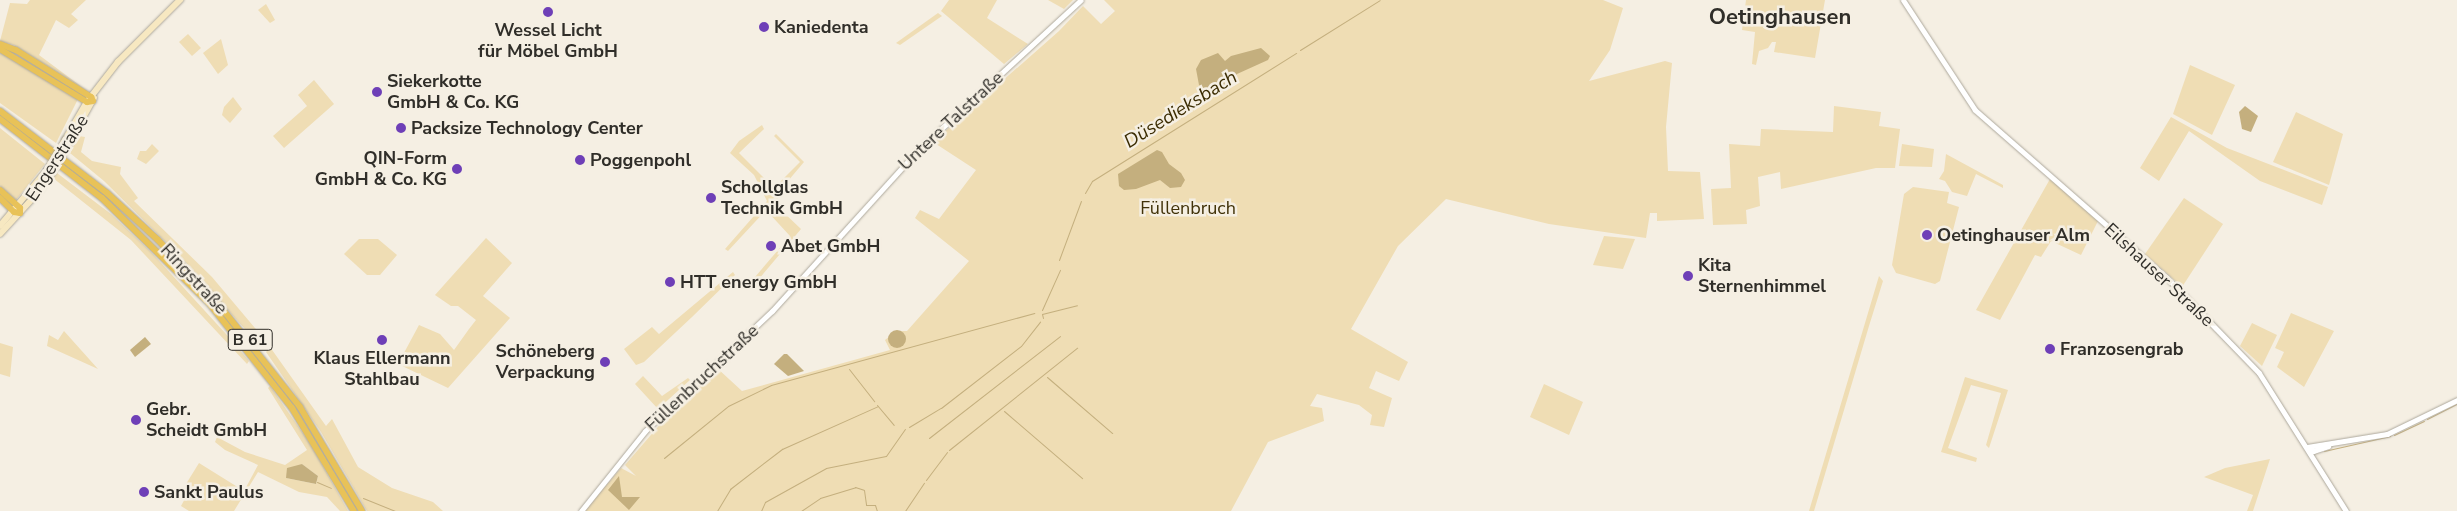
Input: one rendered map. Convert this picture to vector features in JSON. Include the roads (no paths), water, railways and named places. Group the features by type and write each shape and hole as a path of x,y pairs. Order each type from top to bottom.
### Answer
{"highway":[{"path":"0,44 16,50 90,100"},
{"path":"0,49 90,100"},
{"name":"Ringstraße","path":"0,111 107,193 209,293 300,407 362,511"},
{"name":"Ringstraße","path":"0,119 27,138 120,214 215,310 292,408 354,511"},
{"path":"0,124 18,137 27,138"},
{"path":"0,190 18,211"},
{"path":"0,198 18,211"}],"main road":[{"name":"Engerstraße","path":"0,234 49,171 90,100 107,77 148,29 180,0"},
{"name":"Engerstraße","path":"0,226 18,211"}],"street":[{"name":"Untere Talstraße","path":"828,248 916,152 1081,0"},
{"name":"Eilshauser Straße","path":"1903,0 1976,110 2188,299 2262,377 2346,511"},
{"name":"Füllenbruchstraße","path":"581,511 645,431 757,326 828,248"},
{"path":"2307,447 2387,434 2457,400"}],"waterway":[{"name":"Düsedieksbach","path":"1300,50 1380,0"},
{"name":"Düsedieksbach","path":"1085,193 1092,181 1296,53"},
{"name":"Düsedieksbach","path":"1059,260 1081,201"},
{"name":"Düsedieksbach","path":"1042,310 1060,270"},
{"path":"1043,318 1042,314 1077,305"},
{"path":"664,458 728,406 771,385 1034,313"},
{"name":"Düsedieksbach","path":"909,427 941,408 1021,346 1040,322"},
{"path":"929,438 1060,336"},
{"path":"949,450 1077,348"},
{"path":"849,369 874,401"},
{"path":"1047,377 1112,433"},
{"path":"2427,419 2457,404"},
{"path":"877,405 894,425"},
{"path":"717,511 730,489 782,449 878,406"},
{"path":"1004,411 1082,478"},
{"path":"2394,435 2424,421"},
{"name":"Düsedieksbach","path":"761,511 765,502 826,468 886,456 905,429"},
{"path":"2324,451 2390,436"},
{"path":"926,480 947,452"},
{"path":"317,482 331,488"},
{"path":"905,511 924,483"},
{"path":"801,511 820,498 855,487 864,490 866,505 875,505 877,511"},
{"path":"363,498 395,511"}],"place":[{"name":"Wessel Licht für Möbel GmbH","path":"548,12"},
{"name":"Kaniedenta","path":"764,27"},
{"name":"Siekerkotte GmbH & Co. KG","path":"377,92"},
{"name":"Packsize Technology Center","path":"401,128"},
{"name":"Poggenpohl","path":"580,160"},
{"name":"QIN-Form GmbH & Co. KG","path":"457,169"},
{"name":"Schollglas Technik GmbH","path":"711,198"},
{"name":"Oetinghauser Alm","path":"1927,235"},
{"name":"Abet GmbH","path":"771,246"},
{"name":"Kita Sternenhimmel","path":"1688,276"},
{"name":"HTT energy GmbH","path":"670,282"},
{"name":"Klaus Ellermann Stahlbau","path":"382,340"},
{"name":"Franzosengrab","path":"2050,349"},
{"name":"Schöneberg Verpackung","path":"605,362"},
{"name":"Gebr. Scheidt GmbH","path":"136,420"},
{"name":"Sankt Paulus","path":"144,492"}],"district":[{"name":"Oetinghausen","path":"1780,18"}],"park label":[{"name":"Füllenbruch","path":"1188,208"}]}
